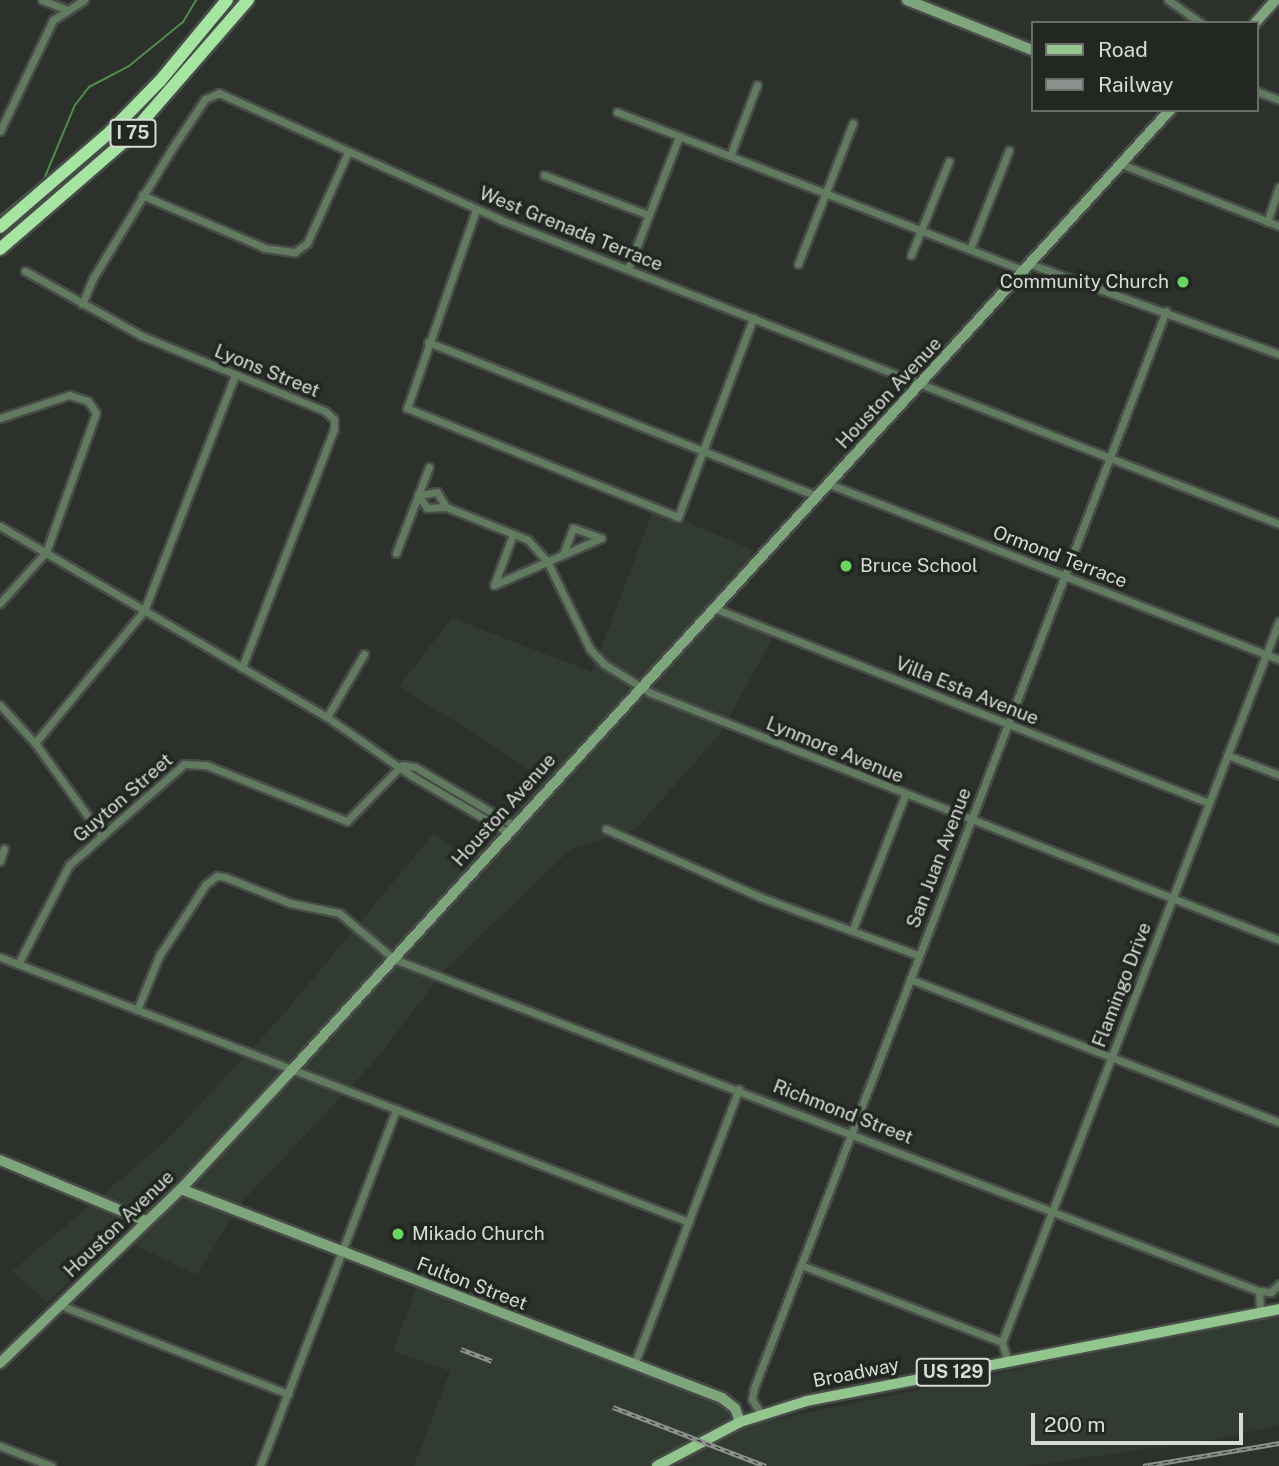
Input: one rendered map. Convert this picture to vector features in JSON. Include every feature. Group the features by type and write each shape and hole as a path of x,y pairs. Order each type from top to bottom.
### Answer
{"highway":[{"name":"I 75","path":"0,227 110,132 160,81 226,0"},
{"name":"I 75","path":"0,249 136,130 248,0"}],"main road":[{"name":"Broadway","path":"657,1466 740,1422 807,1401 1279,1309"}],"street":[{"path":"42,0 65,9"},
{"path":"0,131 52,20 65,9 84,0"},
{"path":"907,0 1030,49"},
{"path":"1168,0 1198,21"},
{"path":"1257,21 1276,0"},
{"path":"730,156 757,85"},
{"path":"1258,92 1279,100"},
{"name":"West Grenada Terrace","path":"142,195 201,104 215,93 476,210 1279,524"},
{"path":"617,112 970,249 1166,312 1279,354"},
{"name":"Houston Avenue","path":"0,1363 181,1189 1168,112"},
{"path":"798,264 853,123"},
{"path":"628,269 679,137"},
{"path":"970,249 1009,150"},
{"path":"82,304 142,195 265,248 295,252 307,243 348,152"},
{"path":"911,254 949,161"},
{"path":"1121,163 1279,226"},
{"path":"544,175 649,215"},
{"path":"1267,222 1279,187"},
{"path":"476,210 407,408 678,517 753,318"},
{"name":"Lyons Street","path":"25,271 142,336 325,411 335,425 242,668"},
{"name":"San Juan Avenue","path":"761,1415 752,1395 1166,312"},
{"path":"428,342 817,496"},
{"path":"35,743 144,611 235,375"},
{"path":"0,418 56,397 76,397 88,401 96,413 46,552 0,603"},
{"path":"396,553 429,467"},
{"name":"Ormond Terrace","path":"829,484 1279,659"},
{"name":"Lynmore Avenue","path":"446,507 438,492 418,495 427,508 446,507 528,540 547,561 590,649 604,664 663,699 1279,940"},
{"path":"0,526 327,717 402,765 412,776 510,829"},
{"path":"513,534 494,585 601,538 573,528 563,554"},
{"name":"Villa Esta Avenue","path":"714,608 1209,803"},
{"name":"Flamingo Drive","path":"1002,1342 1279,621"},
{"path":"327,717 364,654"},
{"path":"0,705 35,743 102,835"},
{"path":"1227,755 1279,775"},
{"name":"Guyton Street","path":"18,964 66,869 102,835 189,763 206,765 341,821 351,819 402,765"},
{"path":"852,931 905,795"},
{"path":"607,829 728,884 918,955"},
{"path":"0,861 4,849"},
{"name":"Richmond Street","path":"137,1010 159,956 206,884 216,876 290,903 336,912 394,959 739,1089 1259,1291"},
{"path":"0,957 689,1222"},
{"path":"910,979 1279,1122"},
{"path":"634,1365 739,1089"},
{"path":"260,1466 396,1110"},
{"path":"0,1160 146,1222"},
{"name":"Fulton Street","path":"181,1189 342,1254 730,1402 740,1422"},
{"path":"801,1265 1002,1342 1008,1362"},
{"path":"1260,1313 1259,1291 1271,1292 1279,1284"},
{"path":"60,1305 288,1394"},
{"path":"0,1446 51,1466"}],"shaded area":[{"path":"654,508 753,550 727,606 774,636 719,735 635,830 572,848 445,970 374,1062 243,1201 196,1275 119,1237 47,1302 12,1271 166,1141 282,1016 434,833 471,860 545,779 399,686 452,618 592,672"},
{"path":"418,1283 768,1421 1279,1315 1279,1425 1223,1438 1026,1466 414,1466 450,1371 393,1351"}],"waterway":[{"path":"0,216 44,179 75,105 89,87 129,66 183,22 196,0"}],"railway":[{"path":"461,1349 492,1361"},
{"path":"613,1407 766,1466"},
{"path":"1143,1466 1279,1443"}],"place":[{"name":"Community Church","path":"1183,282"},
{"name":"Bruce School","path":"846,566"},
{"name":"Mikado Church","path":"398,1234"}]}
